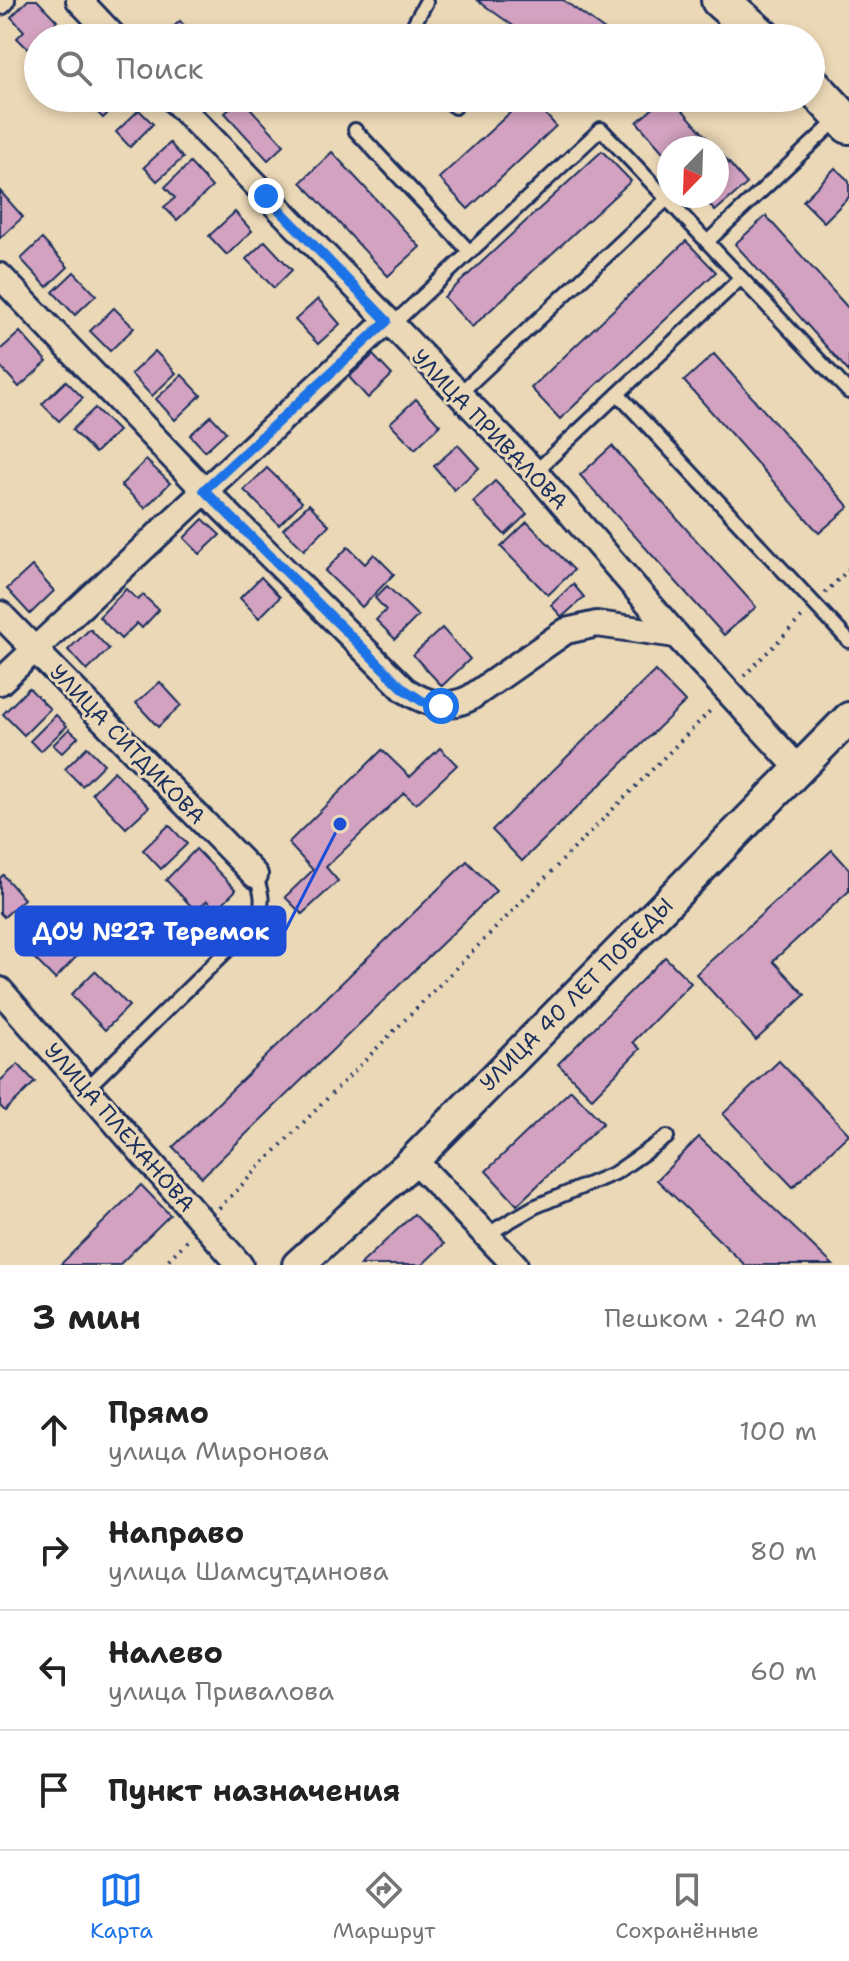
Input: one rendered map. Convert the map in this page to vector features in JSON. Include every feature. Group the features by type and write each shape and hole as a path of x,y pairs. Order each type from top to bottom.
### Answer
{"main road":[{"path":"720,0 747,24"},
{"path":"825,99 845,121"}],"street":[{"path":"79,0 102,24"},
{"name":"УЛИЦА ПРИВАЛОВА","path":"185,112 535,472 676,635 799,769"},
{"path":"0,276 204,490 405,690 422,701 441,706 456,705 566,631 597,624 676,635"},
{"path":"0,682 204,490 389,324"},
{"name":"УЛИЦА СИТДИКОВА","path":"0,614 255,875"},
{"name":"УЛИЦА 40 ЛЕТ ПОБЕДЫ","path":"298,1265 414,1160 849,718"},
{"name":"УЛИЦА ПЛЕХАНОВА","path":"0,990 240,1265"},
{"path":"414,1160 515,1265"}],"lane":[{"path":"414,24 427,1"},
{"path":"707,242 845,121"},
{"path":"389,324 601,129 657,188"},
{"path":"355,130 470,252"},
{"path":"459,394 657,208"},
{"path":"675,208 849,392"},
{"path":"535,472 741,278"},
{"path":"618,394 849,641"},
{"path":"86,1089 254,924 262,910 263,894 255,875"},
{"path":"486,1235 534,1207 615,1173 667,1137"}],"path":[{"path":"163,1265 849,569"}],"building":[{"path":"28,0 37,0 57,21 54,24 24,24 24,31 11,17"},
{"path":"477,0 563,0 596,24 510,24"},
{"path":"24,31 24,45 17,38"},
{"path":"137,112 141,112 153,124 130,147 116,132"},
{"path":"254,112 284,145 268,160 225,113"},
{"path":"511,112 544,112 556,126 468,209 439,178"},
{"path":"649,112 684,112 705,136 657,136 657,145 637,122"},
{"path":"170,143 183,158 157,181 144,167"},
{"path":"602,151 631,181 472,327 444,297"},
{"path":"332,152 420,247 388,276 301,182"},
{"path":"190,163 212,187 177,220 164,207 175,198 165,187"},
{"path":"729,163 747,184 729,199"},
{"path":"835,168 849,181 849,197 824,222 803,201"},
{"path":"0,191 23,217 0,238"},
{"path":"235,212 252,231 227,255 209,236"},
{"path":"766,216 849,309 849,372 735,244"},
{"path":"42,239 68,267 47,287 21,259"},
{"path":"265,241 292,270 274,288 246,259"},
{"path":"686,241 716,272 560,419 531,388"},
{"path":"74,272 96,295 75,315 53,292"},
{"path":"318,299 340,324 318,344 295,320"},
{"path":"114,308 134,328 110,351 90,331"},
{"path":"20,332 47,362 19,387 0,366 0,350"},
{"path":"155,351 176,373 152,396 131,374"},
{"path":"714,354 849,507 819,533 684,381"},
{"path":"373,355 392,375 368,398 349,377"},
{"path":"182,375 201,395 175,420 156,399"},
{"path":"66,381 83,398 59,421 42,404"},
{"path":"416,399 440,425 415,449 390,423"},
{"path":"95,408 118,431 95,453 72,430"},
{"path":"211,416 226,432 205,451 190,435"},
{"path":"458,445 479,468 454,490 434,466"},
{"path":"612,446 756,607 724,635 580,475"},
{"path":"146,460 170,483 145,508 121,485"},
{"path":"267,468 302,502 279,525 244,490"},
{"path":"495,481 527,514 505,535 473,502"},
{"path":"309,504 329,525 304,550 283,529"},
{"path":"203,519 220,535 200,554 184,538"},
{"path":"527,522 574,570 548,595 501,547"},
{"path":"348,547 365,564 374,554 394,574 362,607 325,571"},
{"path":"32,566 54,591 30,614 7,589"},
{"path":"261,577 280,597 259,618 240,598"},
{"path":"573,584 584,597 562,617 551,605"},
{"path":"387,586 418,616 395,639 376,620 386,610 375,598"},
{"path":"126,589 138,600 143,595 159,610 142,628 137,623 121,639 99,617"},
{"path":"442,628 470,659 442,686 413,655"},
{"path":"90,629 109,649 87,671 68,650"},
{"path":"655,671 685,702 522,861 492,830"},
{"path":"160,682 181,705 158,727 136,703"},
{"path":"29,688 50,709 24,735 3,714"},
{"path":"56,715 67,726 41,751 30,741"},
{"path":"69,729 78,737 62,753 53,745"},
{"path":"87,747 104,764 82,786 65,769"},
{"path":"440,748 457,765 416,804 404,793 326,867 338,881 302,914 285,897 313,870 288,843 382,750 410,777"},
{"path":"114,771 149,807 126,828 92,793"},
{"path":"169,825 187,844 161,869 143,850"},
{"path":"196,849 236,890 216,910 207,901 196,911 166,880"},
{"path":"832,850 849,869 849,891 773,961 805,995 756,1040 696,974"},
{"path":"467,861 496,891 202,1177 173,1147"},
{"path":"3,875 24,899 4,917 0,913 0,878"},
{"path":"56,927 81,952 55,979 30,954"},
{"path":"665,957 691,983 633,1042 640,1049 592,1098 558,1064"},
{"path":"95,971 129,1006 105,1030 71,995"},
{"path":"779,1061 849,1134 793,1187 723,1114"},
{"path":"18,1064 35,1082 5,1111 0,1106 0,1081"},
{"path":"571,1090 603,1123 517,1205 486,1171"},
{"path":"699,1137 833,1265 745,1265 657,1180"},
{"path":"141,1185 170,1215 119,1265 60,1265"},
{"path":"414,1214 444,1244 422,1265 360,1265"}],"place":[{"name":"ДОУ №27 Теремок","path":"340,824"}],"route":[{"path":"266,196 387,321 204,490 405,690 422,701 441,706"}]}
